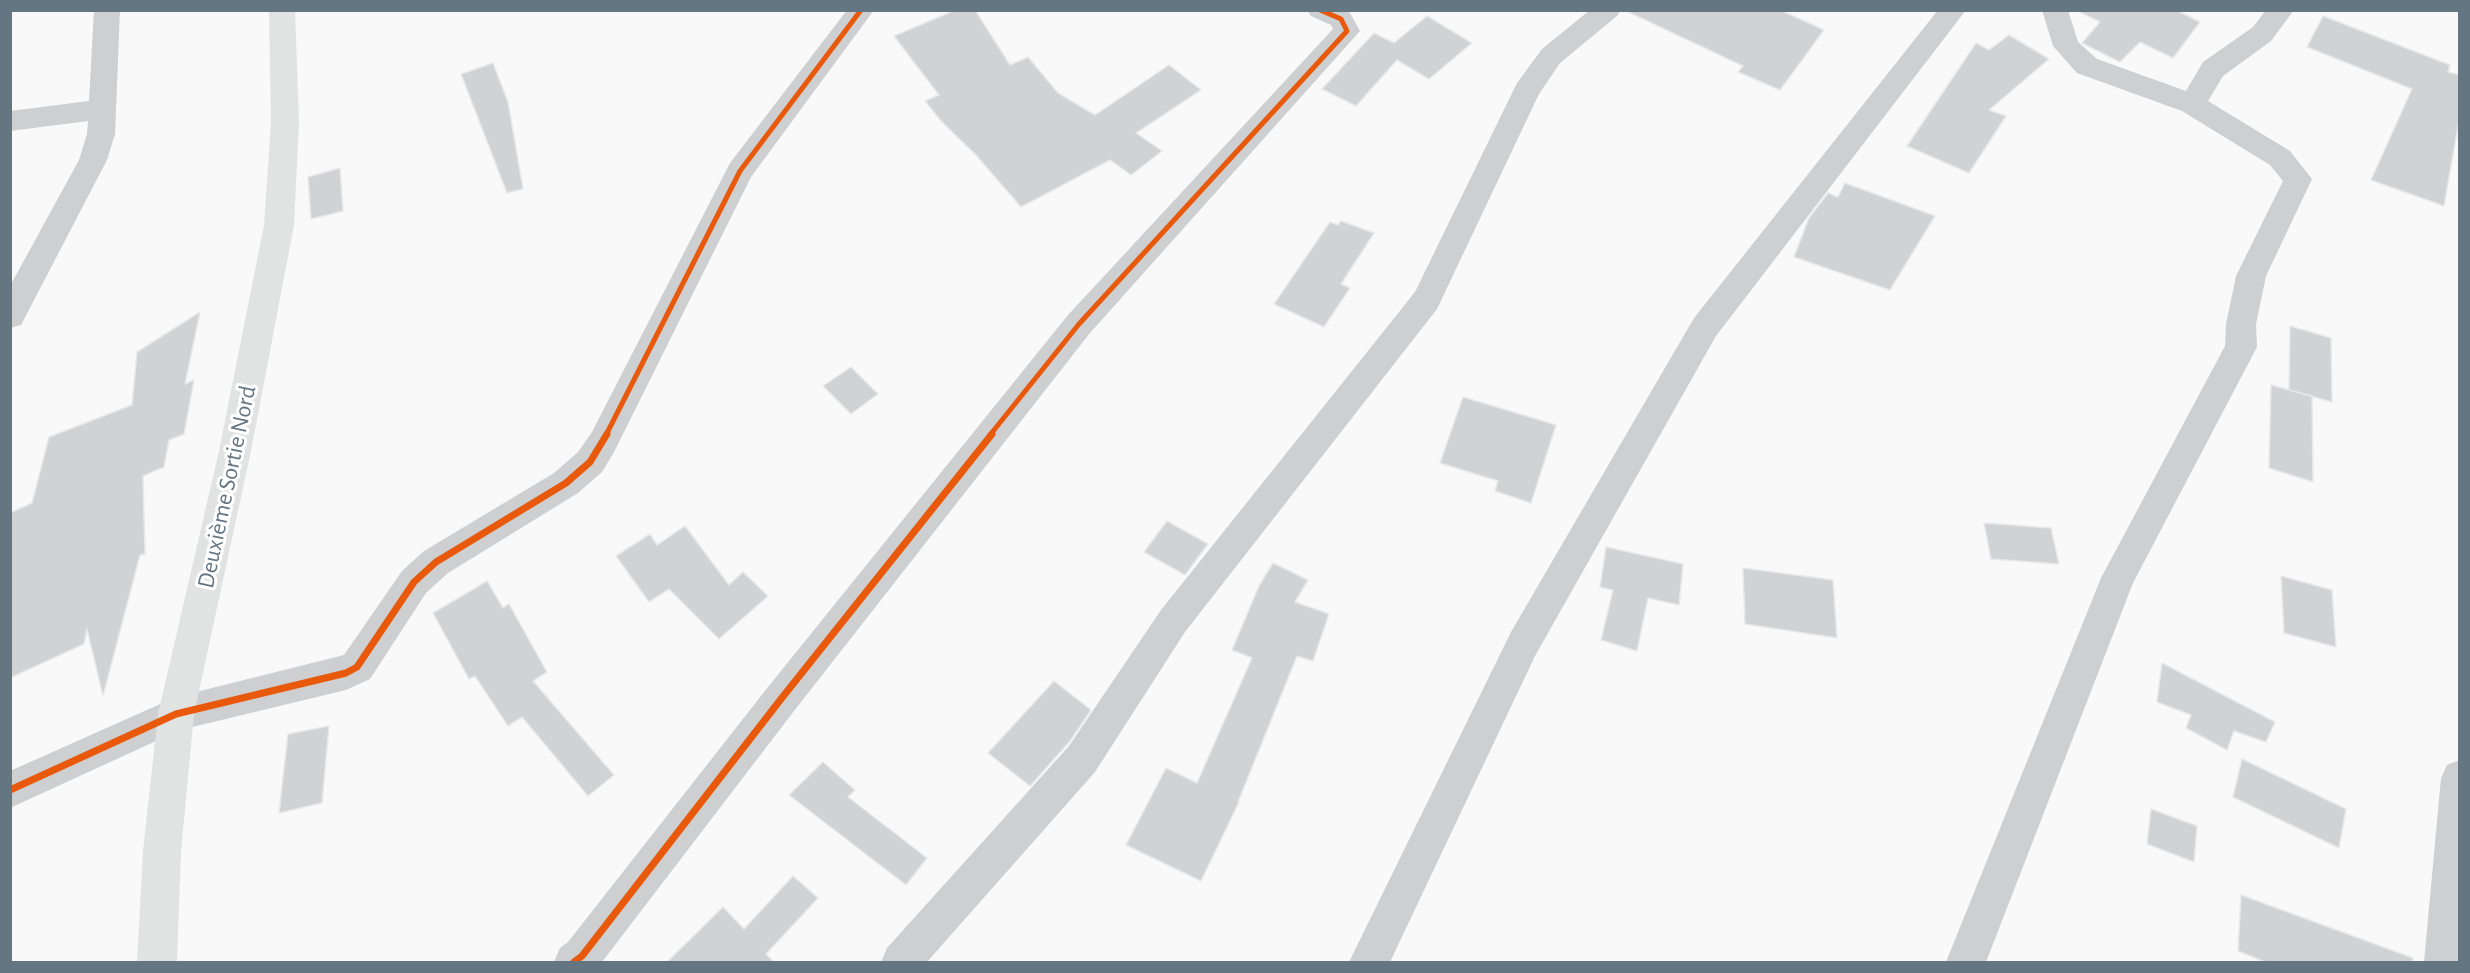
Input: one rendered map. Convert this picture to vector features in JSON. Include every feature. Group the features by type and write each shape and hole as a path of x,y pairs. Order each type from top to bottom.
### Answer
{"main road":[{"name":"Deuxième Sortie Nord","path":"157,963 162,851 176,714 238,440 279,225 285,122 282,10"}],"street":[{"path":"10,316 93,160 101,134 107,10"},
{"path":"10,790 176,714 357,667 414,582 436,562 566,483 590,462 603,442 740,171 861,10"},
{"path":"574,963 582,956 781,699 1079,324 1347,31 1341,19 1320,10"},
{"path":"901,963 1082,759 1173,621 1426,300 1527,90 1551,56 1608,10"},
{"path":"1369,963 1523,644 1705,327 1953,10"},
{"path":"1966,963 2118,578 2241,347 2241,324 2251,276 2298,179 2280,158 2192,104 2087,66 2066,45 2055,10"},
{"path":"2192,104 2213,69 2262,34 2281,10"},
{"path":"10,121 102,110"},
{"path":"2444,963 2460,778"}],"building":[{"path":"956,10 975,10 1010,65 1028,57 1058,93 1095,115 1169,65 1201,90 1136,133 1162,151 1131,175 1110,160 1021,207 925,101 939,95 894,36"},
{"path":"1624,10 1780,10 1824,30 1780,90 1738,72 1743,66"},
{"path":"2076,10 2176,10 2200,22 2173,58 2140,42 2120,62 2082,43 2100,22"},
{"path":"1427,16 1472,43 1429,79 1397,60 1356,106 1322,89 1374,33 1394,43"},
{"path":"2323,16 2450,65 2448,72 2460,75 2460,115 2444,206 2371,180 2412,89 2307,47"},
{"path":"2009,35 2049,59 1989,110 2006,116 1969,173 1907,146 1976,43 1989,50"},
{"path":"493,63 508,102 523,189 507,193 461,74"},
{"path":"340,168 343,211 311,219 308,177"},
{"path":"1845,183 1935,216 1890,290 1794,257 1809,218 1828,193 1838,197"},
{"path":"1341,221 1374,233 1341,284 1350,288 1324,327 1274,304 1330,222 1338,225"},
{"path":"200,312 185,384 194,380 184,434 169,440 164,467 143,476 145,554 140,555 103,696 87,629 84,644 10,678 10,513 32,503 49,437 132,405 137,352"},
{"path":"2290,326 2331,338 2332,402 2289,390"},
{"path":"851,367 878,394 851,414 823,386"},
{"path":"2271,385 2312,396 2313,482 2269,468"},
{"path":"1463,397 1556,425 1531,503 1495,491 1498,481 1440,463"},
{"path":"1167,521 1208,544 1185,575 1144,552"},
{"path":"1984,523 2051,528 2059,564 1991,559"},
{"path":"685,526 729,585 743,572 768,596 719,639 669,589 649,602 616,556 650,534 657,545"},
{"path":"1606,547 1683,564 1679,605 1648,598 1637,651 1601,640 1613,590 1600,587"},
{"path":"1273,563 1308,580 1295,602 1329,614 1313,661 1297,656 1239,802 1201,881 1126,845 1166,768 1197,783 1252,658 1232,650 1259,586"},
{"path":"1743,568 1833,580 1837,638 1745,624"},
{"path":"2281,576 2332,590 2336,647 2284,633"},
{"path":"487,581 503,608 509,604 547,672 533,681 614,775 588,796 522,717 508,726 475,676 469,679 433,613"},
{"path":"2162,663 2275,722 2266,742 2234,731 2227,750 2186,728 2191,715 2157,702"},
{"path":"1054,681 1091,710 1070,741 1030,786 988,753"},
{"path":"329,726 322,803 279,813 288,734"},
{"path":"2242,759 2346,809 2339,848 2233,797"},
{"path":"823,762 855,790 848,797 927,858 906,885 789,795"},
{"path":"2151,809 2197,826 2194,862 2147,844"},
{"path":"793,876 818,898 766,954 775,963 666,963 723,907 744,929"},
{"path":"2241,895 2413,958 2412,963 2268,963 2238,951"}],"cycle path":[{"path":"10,790 176,714 346,673 357,667 414,582 436,562 566,483 590,462 603,442 740,171 861,10"},
{"path":"574,962 582,956 781,699 1079,324 1347,31 1341,19 1320,10"}]}
